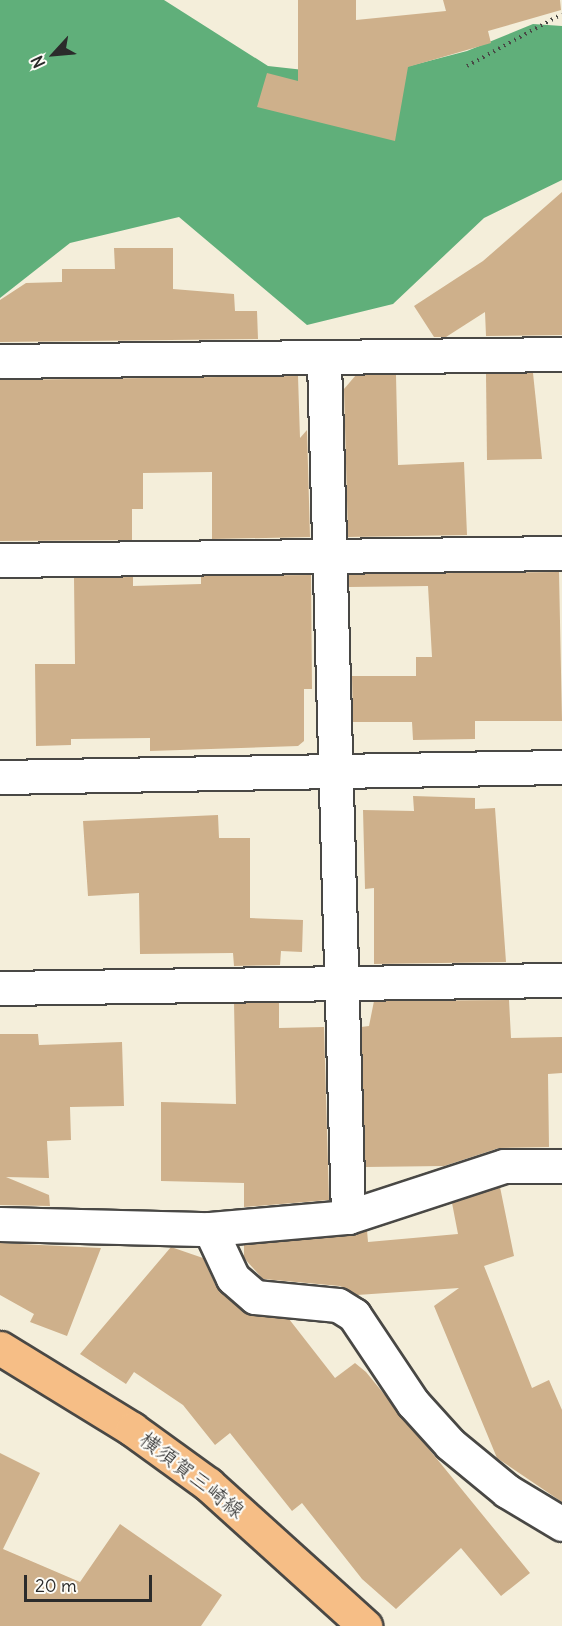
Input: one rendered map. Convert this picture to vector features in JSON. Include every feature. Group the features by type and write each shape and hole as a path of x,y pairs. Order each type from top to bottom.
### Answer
{"main road":[{"name":"横須賀三崎線","path":"0,1348 201,1479 365,1626"}],"street":[{"path":"0,361 324,361 562,354"},
{"path":"324,361 348,1217"},
{"path":"0,560 562,553"},
{"path":"0,777 562,767"},
{"path":"0,988 341,985 562,980"},
{"path":"0,1224 210,1229 348,1217 504,1166 562,1166"},
{"path":"210,1229 233,1278 255,1297 338,1305 354,1315 413,1403 450,1444 507,1491 562,1524"}],"path":[{"path":"467,66 562,14"}],"green space":[{"path":"0,0 164,0 268,66 367,77 467,51 533,24 562,26 562,180 484,218 393,304 307,325 179,217 70,243 0,298"}],"building":[{"path":"298,0 356,0 356,20 446,11 443,0 560,0 561,10 488,31 491,43 408,67 395,141 257,107 267,73 298,81"},
{"path":"562,192 562,335 486,336 485,312 446,337 434,337 414,306 483,261"},
{"path":"114,248 173,248 173,289 234,294 235,311 257,311 258,339 0,342 0,300 26,283 62,282 62,269 115,269"},
{"path":"533,373 542,459 487,460 486,374"},
{"path":"356,375 396,375 398,465 464,462 467,535 348,537 344,389"},
{"path":"298,376 300,438 307,430 310,537 212,539 212,472 143,473 143,509 132,509 132,540 0,541 0,380"},
{"path":"559,572 562,721 475,721 475,739 413,740 412,722 353,722 352,676 416,676 416,657 432,657 428,586 349,587 349,574"},
{"path":"311,575 312,689 304,689 304,741 298,746 150,751 150,738 71,739 71,745 36,746 35,664 75,664 74,578 133,577 133,586 201,584 201,576"},
{"path":"413,796 475,798 475,809 495,808 506,962 374,964 374,888 365,889 363,810 414,811"},
{"path":"218,815 219,838 250,838 250,918 303,920 302,952 281,951 280,965 234,966 233,953 140,954 139,893 88,896 83,821"},
{"path":"509,1000 511,1038 562,1037 562,1073 548,1074 549,1147 499,1148 444,1166 365,1167 361,1027 369,1026 374,1001"},
{"path":"234,1003 279,1003 279,1028 324,1027 329,1200 244,1207 244,1183 161,1181 161,1102 236,1104"},
{"path":"0,1034 38,1034 39,1045 122,1042 124,1106 70,1107 71,1140 47,1141 49,1178 6,1177 49,1195 50,1206 0,1205"},
{"path":"500,1187 514,1256 484,1266 532,1388 549,1380 562,1410 562,1502 497,1458 434,1306 459,1288 357,1295 340,1286 263,1279 244,1258 244,1245 367,1230 368,1242 458,1234 452,1203"},
{"path":"0,1243 101,1248 67,1336 30,1322 34,1314 0,1295"},
{"path":"171,1247 203,1258 216,1286 243,1312 289,1319 335,1378 355,1363 366,1372 530,1573 501,1596 461,1548 396,1609 362,1579 302,1503 292,1511 230,1433 215,1445 183,1405 134,1372 126,1384 80,1354"},
{"path":"0,1453 40,1473 3,1549 80,1582 120,1524 222,1595 201,1626 0,1626"}]}
